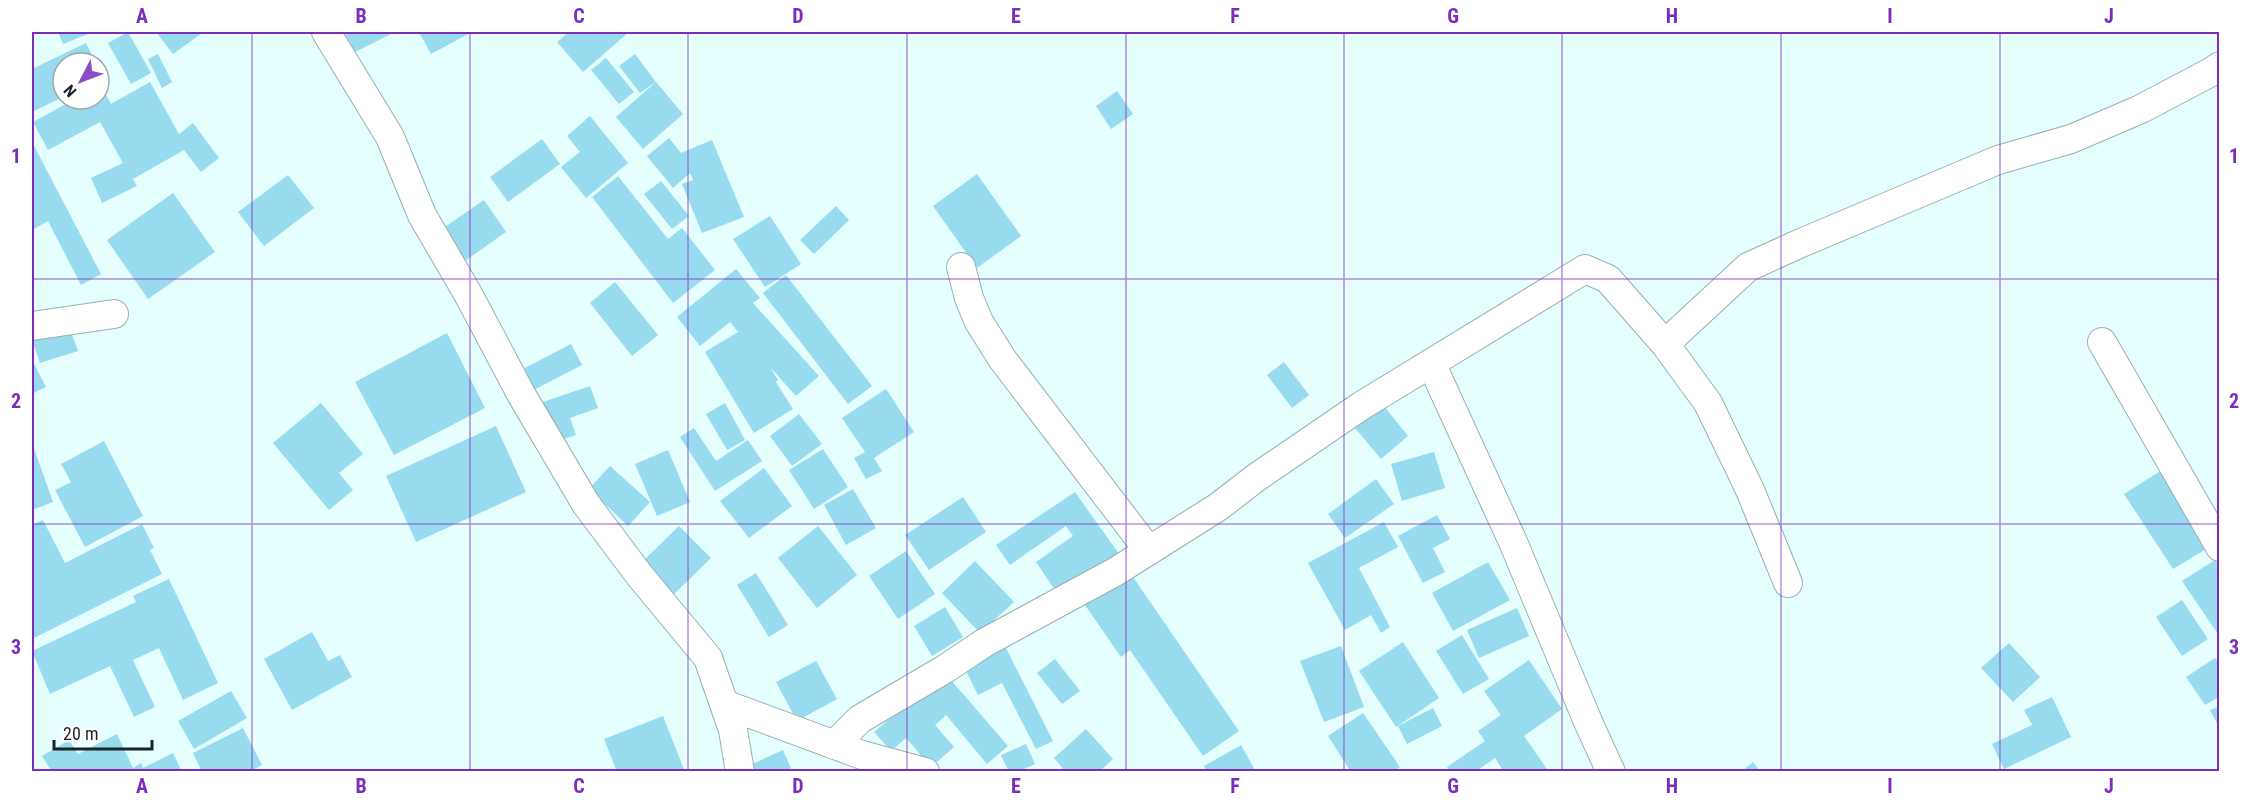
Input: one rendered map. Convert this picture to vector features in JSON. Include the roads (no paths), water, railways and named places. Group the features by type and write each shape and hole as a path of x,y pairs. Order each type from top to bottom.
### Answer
{"street":[{"path":"326,32 390,136 422,214 521,394 586,504 640,576 708,658 733,730 740,771"},
{"path":"1665,344 1748,267 1998,160 2081,135 2140,109 2220,66"},
{"path":"961,267 969,298 979,322 1003,360 1149,551"},
{"path":"834,745 860,719 984,643 1105,578 1149,551 1218,507 1257,477 1361,406 1585,269 1608,279 1665,344 1708,403 1750,490 1788,583"},
{"path":"32,326 114,314"},
{"path":"2102,342 2220,547"},
{"path":"1431,363 1513,542 1588,724 1611,771"},
{"path":"724,704 862,755 925,771"}]}
